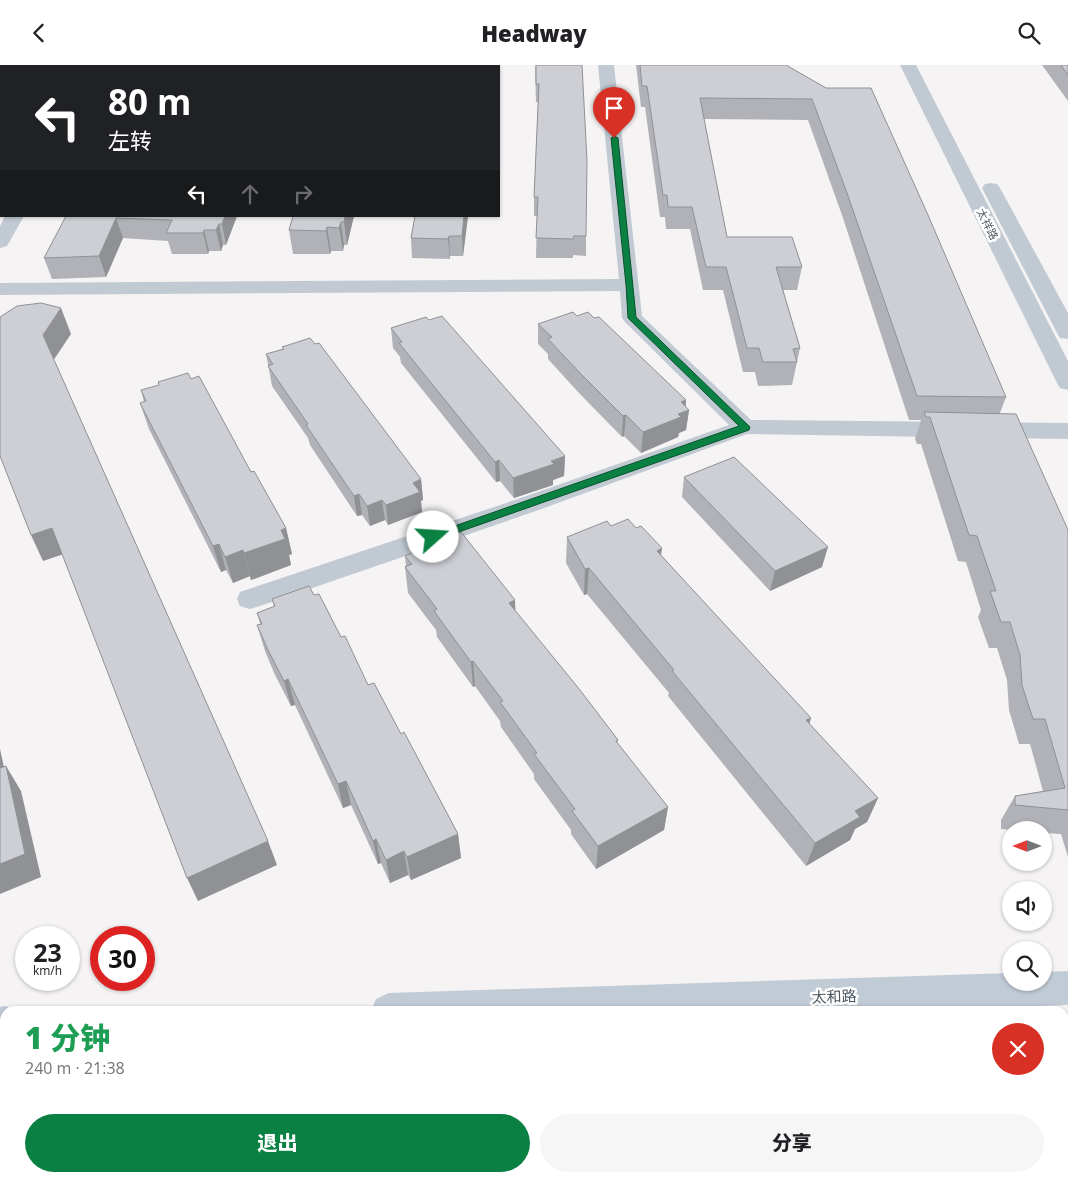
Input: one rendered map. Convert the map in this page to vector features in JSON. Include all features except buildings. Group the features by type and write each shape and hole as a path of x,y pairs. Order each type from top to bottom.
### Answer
{"main road":[{"name":"太和路","path":"552,1006 1068,988"}],"street":[{"path":"606,65 632,318 745,427"},
{"name":"太祥路","path":"908,65 1068,383"},
{"path":"925,65 971,151"},
{"name":"太祥路","path":"980,169 1068,333"},
{"path":"0,242 14,217"},
{"path":"0,289 630,285"},
{"path":"250,599 524,507 745,427 1068,431"}],"route":[{"path":"433,537 524,507 745,427 632,318 614,138"}]}
